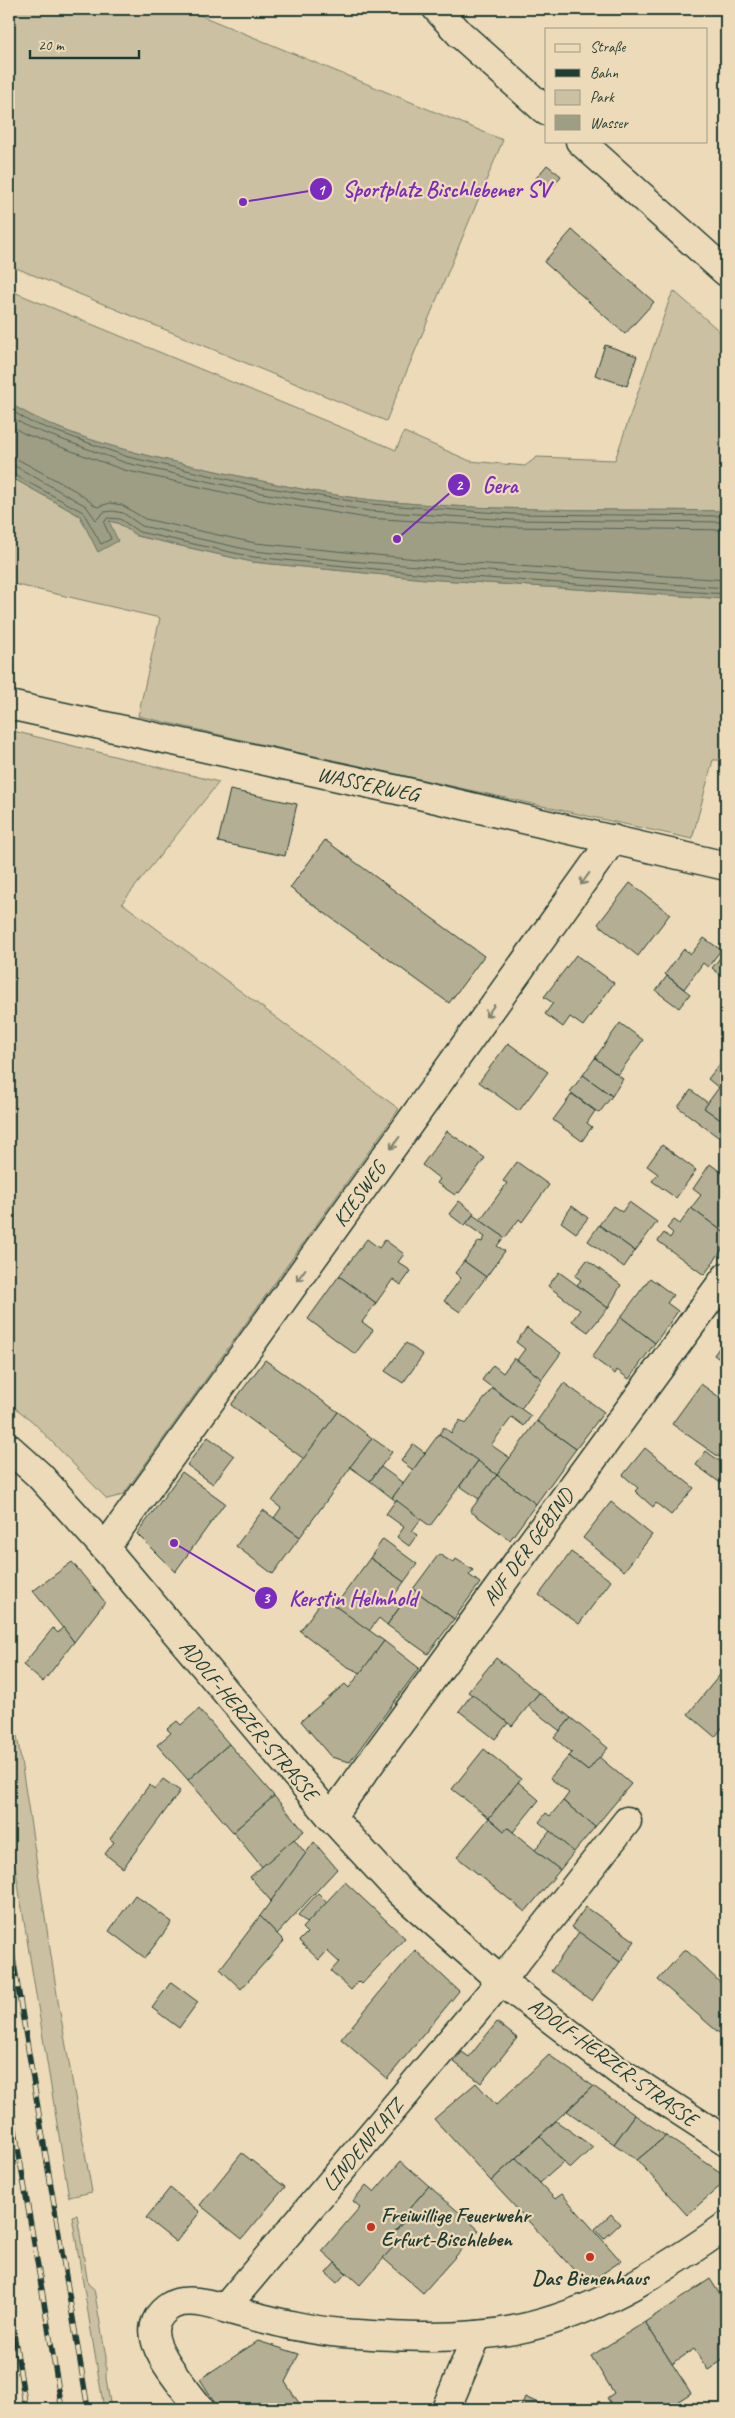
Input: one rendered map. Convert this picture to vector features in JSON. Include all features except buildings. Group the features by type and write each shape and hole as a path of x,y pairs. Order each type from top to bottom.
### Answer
{"street":[{"path":"436,9 460,34 545,110"},
{"path":"581,142 726,272"},
{"name":"WASSERWEG","path":"9,705 613,839 726,866"},
{"name":"KIESWEG","path":"105,1548 613,839"},
{"name":"AUF DER GEBIND","path":"331,1817 726,1277"},
{"name":"ADOLF-HERZER-STRASSE","path":"9,1448 39,1475 105,1548 331,1817 400,1892 501,1981 620,2072 726,2142"},
{"path":"501,1981 627,1821"},
{"name":"LINDENPLATZ","path":"225,2308 501,1981"},
{"path":"200,2409 156,2346 153,2330 155,2323 160,2315 175,2304 195,2303 225,2308 291,2326 339,2332 394,2336 478,2335 554,2320 594,2305 644,2280 726,2226"},
{"path":"446,2409 478,2335"}],"green space":[{"path":"9,9 185,9 503,140 386,421 9,265"},
{"path":"9,290 396,450 404,432 470,461 525,466 537,457 615,460 674,291 726,337 726,511 460,507 372,500 327,494 260,481 98,442 52,425 9,403"},
{"path":"9,476 80,516 98,552 108,521 118,523 137,536 252,562 426,579 726,599 726,760 713,760 692,839 138,716 160,618 9,583"},
{"path":"9,730 219,782 122,903 399,1109 123,1495 107,1499 32,1421 9,1403"},
{"path":"9,1683 58,2001 92,2192 69,2197 9,1829"},
{"path":"77,2215 88,2284 94,2289 106,2357 106,2378 111,2409 104,2409 72,2216"}],"water":[{"path":"9,403 52,425 122,449 260,481 350,497 416,504 504,508 726,511 726,599 426,579 252,562 137,536 118,523 109,521 118,541 98,552 80,516 9,476"}],"railway":[{"path":"9,1934 88,2409"},
{"path":"9,2095 62,2409"},
{"path":"9,2303 26,2409"}],"place":[{"name":"Sportplatz Bischlebener SV","path":"243,202"},
{"name":"Gera","path":"397,539"},
{"name":"Kerstin Helmhold","path":"174,1543"},
{"name":"Freiwillige Feuerwehr Erfurt-Bischleben","path":"371,2227"},
{"name":"Das Bienenhaus","path":"590,2257"}]}
